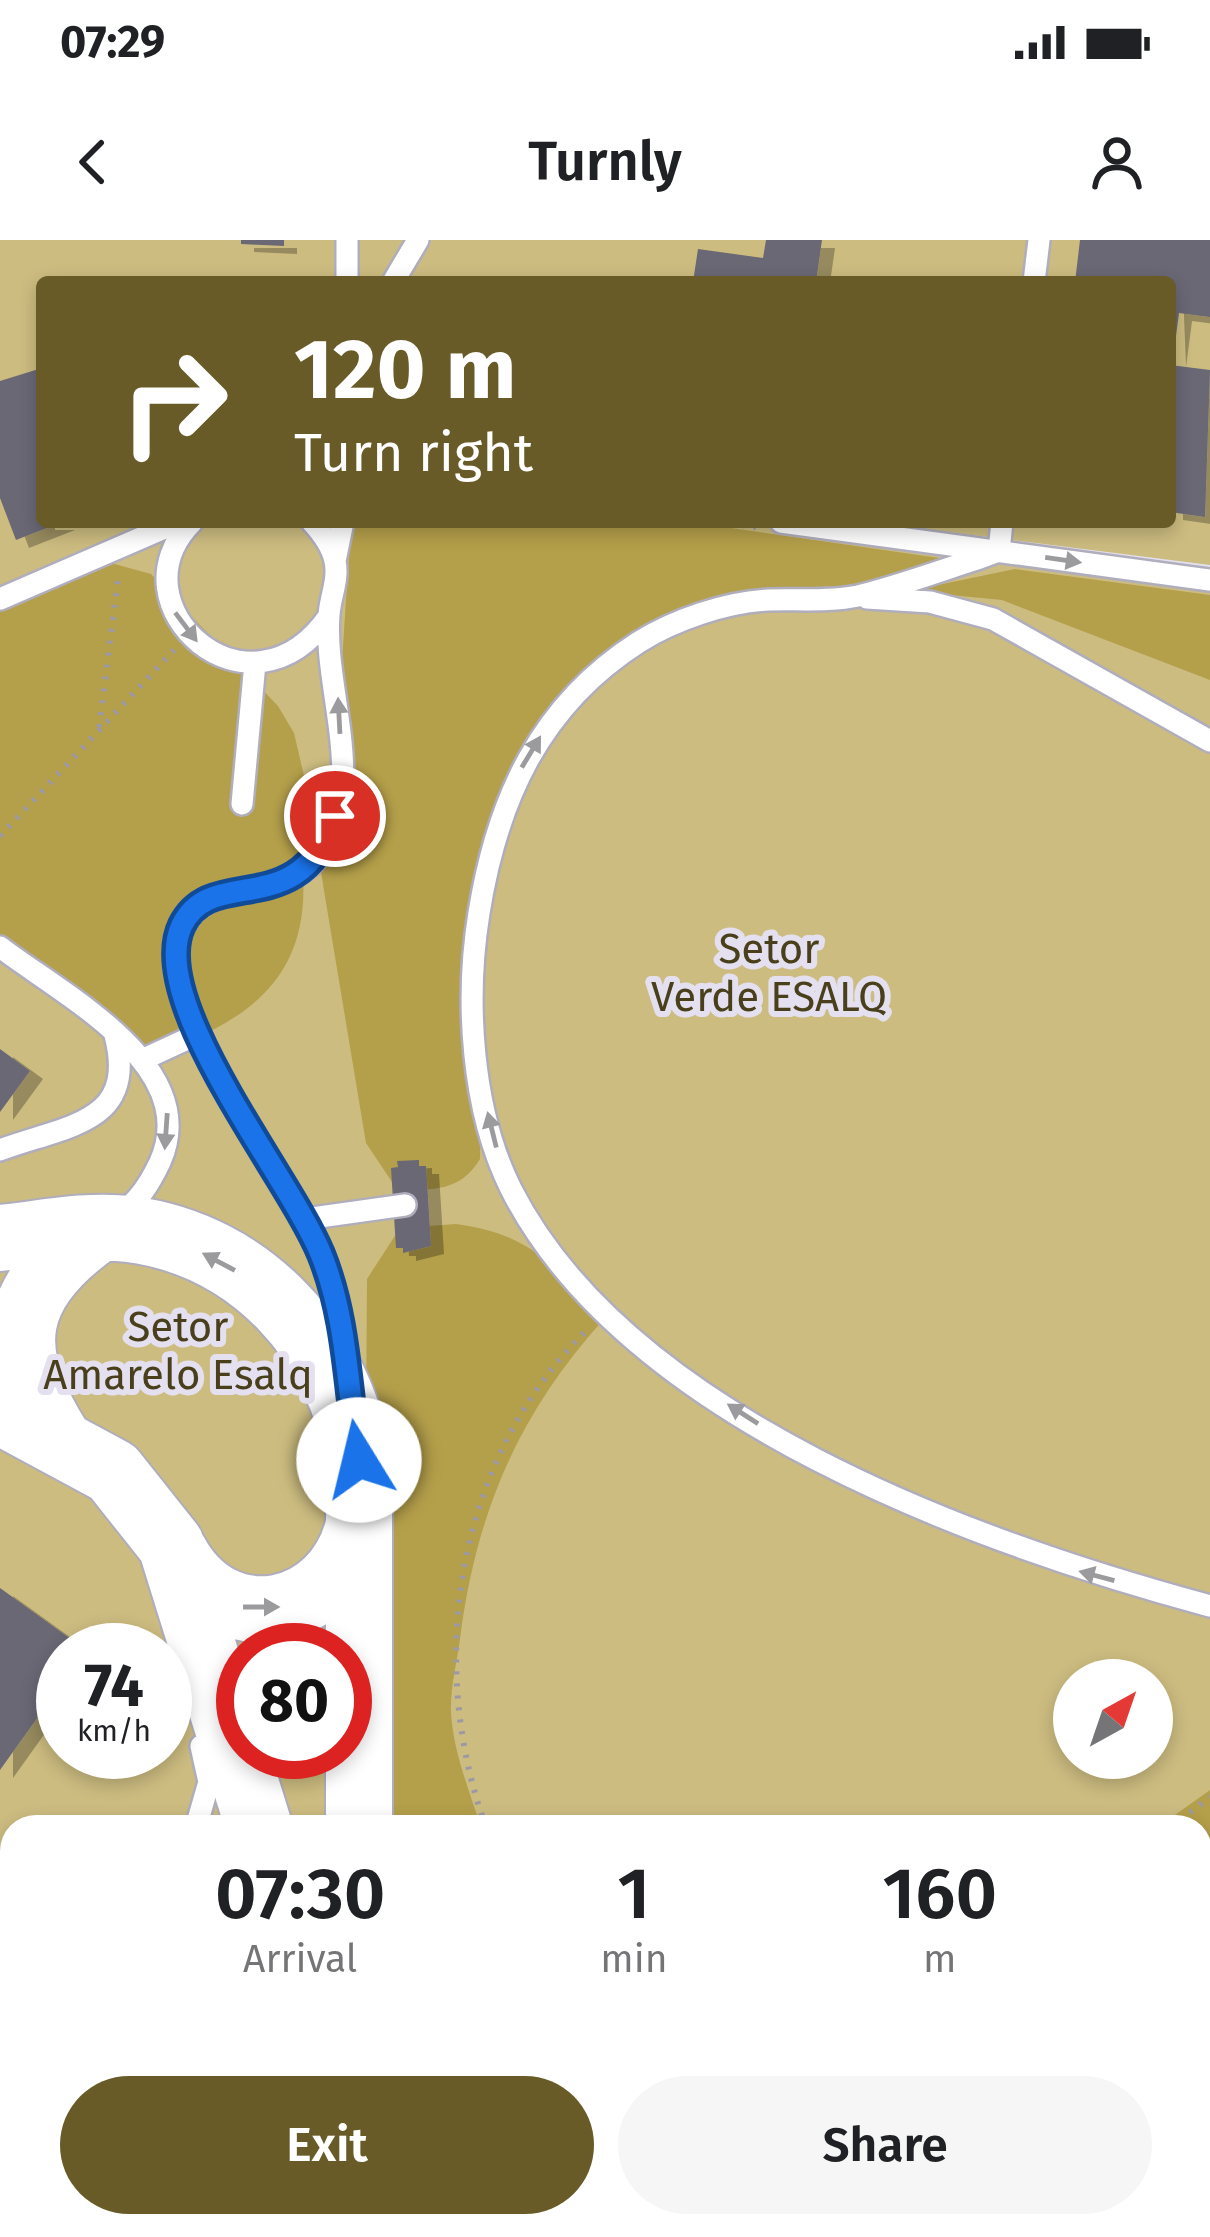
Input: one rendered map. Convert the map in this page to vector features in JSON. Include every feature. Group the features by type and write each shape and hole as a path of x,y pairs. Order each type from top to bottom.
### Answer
{"highway":[{"path":"58,1439 28,1385 22,1360 24,1318 44,1273 98,1229"},
{"path":"0,1238 98,1229 154,1234 194,1249 266,1290 319,1348 351,1411 359,1460 359,1815"},
{"path":"0,1411 112,1472 183,1567 218,1597 242,1608 290,1606 329,1586 352,1551 359,1520"},
{"path":"171,1545 192,1644 255,1815"}],"lane":[{"path":"346,276 347,240"},
{"path":"397,276 418,240"},
{"path":"1035,276 1039,240"},
{"path":"0,598 165,528"},
{"path":"188,528 170,556 168,584 174,611 188,635 210,652 255,663 290,655 313,639 329,616"},
{"path":"316,528 335,561"},
{"path":"342,528 329,616 340,729 335,816 325,846 307,868 278,883 212,898 192,910 181,927 173,971 198,1034 305,1219 337,1300 351,1411"},
{"path":"826,528 1210,580"},
{"path":"999,551 1002,528"},
{"path":"854,597 999,551"},
{"path":"1210,741 993,619 930,602 854,597 760,600 668,626 592,675 561,705 514,778 488,860 476,930 474,1016 482,1091 511,1189 563,1268 603,1313 671,1367 797,1450 1072,1569 1210,1606"},
{"path":"242,804 255,663"},
{"path":"0,947 144,1059 165,1096 165,1150 143,1193 98,1229"},
{"path":"144,1059 198,1034"},
{"path":"0,1150 95,1115 116,1096 123,1078 115,1035"},
{"path":"305,1219 404,1205"},
{"path":"195,1724 209,1782 199,1815"}],"path":[{"path":"99,730 122,547"},
{"path":"0,836 188,635"},
{"path":"483,1815 456,1718 455,1642 464,1563 507,1440 552,1367 603,1313"}],"green space":[{"name":"Setor Verde ESALQ","path":"0,240 346,240 346,276 36,276 36,528 805,528 1210,583 1210,1815 0,1815"},
{"path":"354,240 1210,240 1210,565 916,528 1176,528 1176,276 354,276"}],"shaded area":[{"path":"351,528 732,528 988,565 668,620 562,697 484,855 480,1159 464,1178 434,1189 398,1191 366,1143 311,812 303,903 286,964 250,1006 173,1048 144,1059 0,947 0,604 111,563 151,574 278,706 294,733 311,806 341,771 339,708"},
{"path":"1015,569 1210,595 1210,680 1002,600 909,591"},
{"path":"456,1224 523,1244 555,1268 604,1319 547,1391 525,1429 477,1549 451,1712 458,1756 477,1815 376,1815 372,1623 368,1623 365,1559 367,1279 400,1228"},
{"path":"1210,1790 1210,1815 1175,1815"}],"building":[{"path":"241,240 284,240 284,246 241,244"},
{"path":"766,240 822,240 817,276 694,276 698,249 763,258"},
{"path":"1080,240 1210,240 1210,317 1179,313 1176,336 1176,276 1076,276"},
{"path":"1176,366 1210,370 1205,517 1176,513"},
{"path":"36,370 36,528 47,528 16,540 0,498 0,381"},
{"path":"0,1049 30,1071 0,1112"},
{"path":"419,1160 419,1166 426,1166 431,1246 403,1253 403,1248 396,1248 391,1168 398,1167 397,1161"},
{"path":"0,1588 49,1623 36,1623 36,1720 0,1770"}],"route":[{"path":"335,816 325,846 307,868 278,883 212,898 192,910 181,927 173,971 191,1023 319,1249 342,1324 359,1460"}],"park label":[{"name":"Setor Amarelo Esalq","path":"178,1350"}]}
